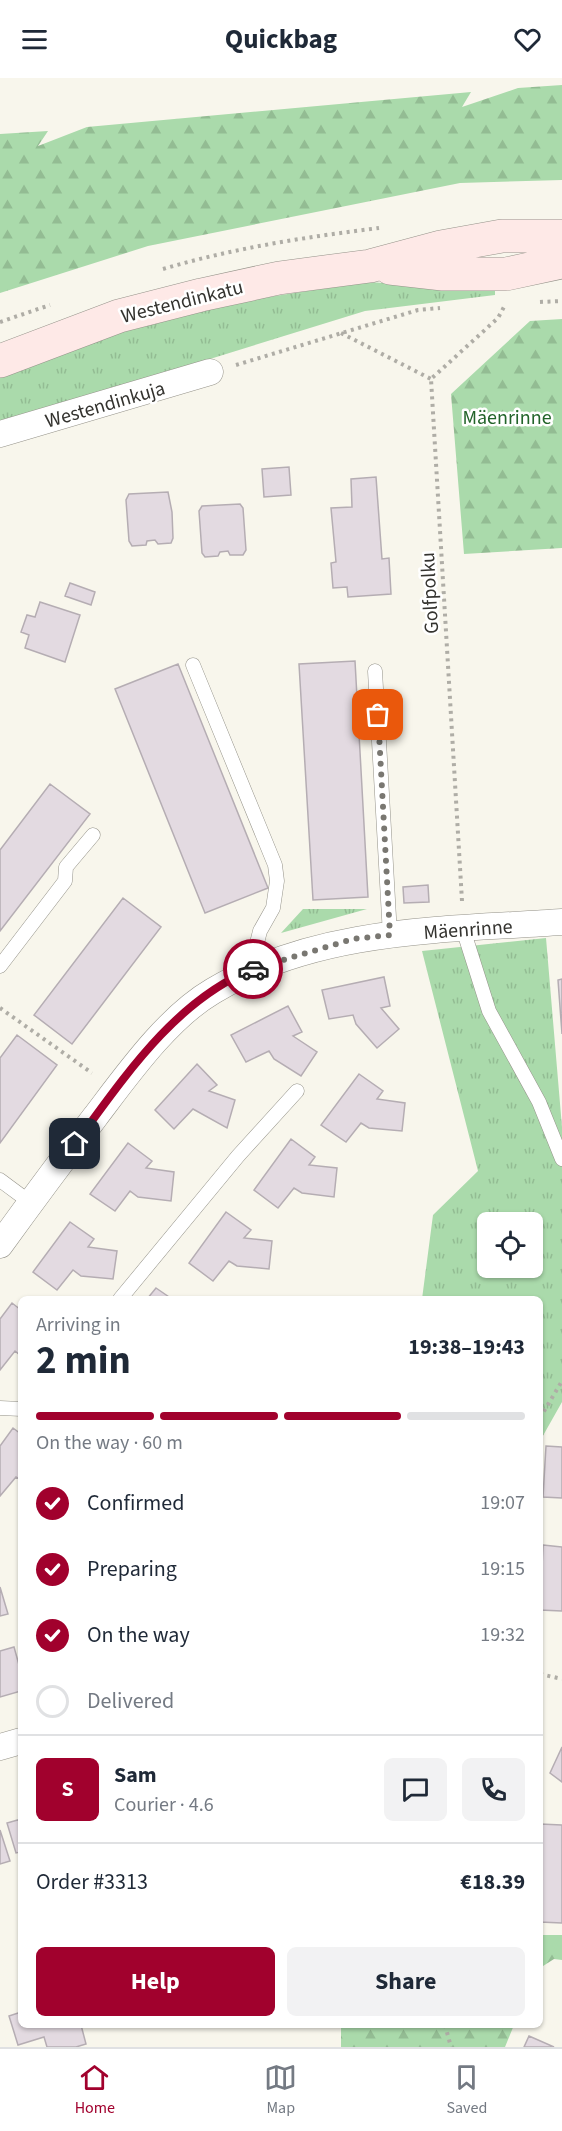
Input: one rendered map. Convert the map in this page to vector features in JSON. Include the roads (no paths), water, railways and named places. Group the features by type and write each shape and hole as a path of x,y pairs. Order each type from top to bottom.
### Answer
{"main road":[{"name":"Westendinkatu","path":"0,360 118,316 201,295 279,278 370,266 441,247 502,236 562,236"},
{"name":"Westendinkatu","path":"370,266 443,274 506,274 562,262"}],"street":[{"name":"Westendinkuja","path":"0,434 210,372"},
{"name":"Mäenrinne","path":"0,1245 116,1090 177,1021 211,992 250,971 353,939 562,922"},
{"path":"0,1747 18,1742"}],"lane":[{"path":"194,665 275,865 277,881 273,908 260,931 250,971"},
{"path":"375,671 390,935"},
{"path":"0,966 65,881 66,867 93,835"},
{"path":"463,929 489,1011 539,1102 562,1159"},
{"path":"122,1296 238,1156 297,1091"},
{"path":"0,1180 31,1203"},
{"path":"0,1408 18,1409"}]}
